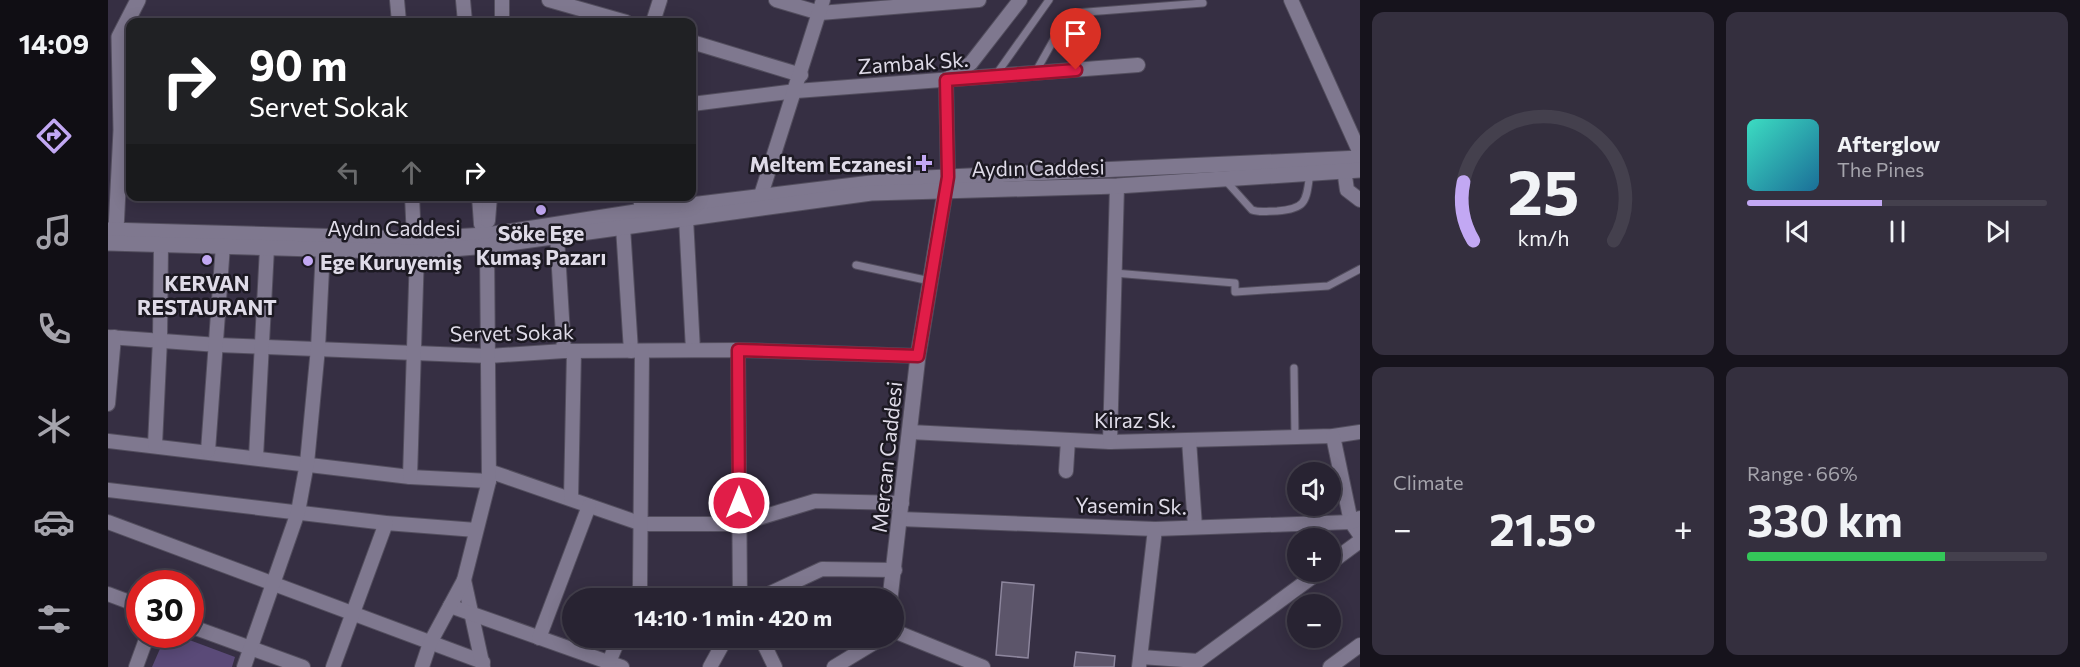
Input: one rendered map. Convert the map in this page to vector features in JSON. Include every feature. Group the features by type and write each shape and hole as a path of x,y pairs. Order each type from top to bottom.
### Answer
{"main road":[{"path":"128,18 138,0"},
{"path":"111,234 120,158 118,37 126,22"},
{"name":"Aydın Caddesi","path":"696,199 760,195 904,179 946,184 1117,186 1310,173 1343,165 1360,158"},
{"name":"Aydın Caddesi","path":"111,234 161,245 223,244 323,249 416,246 557,236 946,184 1343,165 1360,170"},
{"name":"Mercan Caddesi","path":"892,588 918,356 946,184"},
{"name":"Aydın Caddesi","path":"487,241 640,203 670,201"},
{"name":"Aydın Caddesi","path":"111,234 416,246"}],"street":[{"path":"397,0 399,18"},
{"path":"463,0 465,18"},
{"path":"502,0 502,18"},
{"path":"549,0 612,18"},
{"path":"654,18 660,0"},
{"path":"776,0 822,6 979,0"},
{"path":"946,184 946,80 970,63 1020,0"},
{"path":"1291,0 1360,153"},
{"path":"760,195 796,92 822,6"},
{"path":"696,43 801,75"},
{"name":"Zambak Sk.","path":"696,104 796,92 1138,65"},
{"path":"1343,165 1347,190 1360,200"},
{"path":"1110,442 1117,186"},
{"path":"410,477 416,246 412,201"},
{"path":"479,201 481,224 487,241"},
{"path":"422,667 430,643 464,580 489,476 487,241 490,201"},
{"path":"686,218 693,350"},
{"path":"623,227 637,351 642,524 640,588"},
{"path":"557,236 569,351 571,499"},
{"path":"208,451 218,345 223,244"},
{"path":"155,445 160,339 161,245"},
{"path":"256,457 267,248"},
{"path":"244,667 298,512 307,463 318,348 323,249"},
{"path":"108,401 111,337"},
{"name":"Servet Sokak","path":"111,337 218,345 489,356 569,351 693,350 918,356"},
{"path":"738,350 740,588"},
{"name":"Kiraz Sk.","path":"910,432 1110,442 1333,436 1360,432"},
{"path":"1333,436 1360,535"},
{"path":"1066,471 1068,440"},
{"path":"1189,440 1195,528"},
{"path":"108,441 208,451 410,477 489,476 571,499 642,524 739,524 814,501 902,503"},
{"path":"108,490 386,523 476,530"},
{"path":"539,638 589,506"},
{"name":"Yasemin Sk.","path":"900,519 1155,529 1356,520"},
{"path":"108,522 483,665"},
{"path":"333,667 386,523"},
{"path":"1155,529 1140,662 1198,661 1305,582"},
{"path":"1341,555 1360,541"},
{"path":"781,588 822,569 895,570"},
{"path":"464,580 483,665"},
{"path":"108,594 126,601"},
{"path":"450,606 616,664 618,648"},
{"path":"204,631 303,667"},
{"path":"904,635 983,667"},
{"path":"1330,667 1360,645"},
{"path":"136,667 143,648"},
{"path":"710,667 720,648"},
{"path":"766,648 776,667"},
{"path":"834,667 865,648"}],"lane":[{"path":"995,76 1049,0"},
{"path":"1035,73 1062,25 1074,13 1203,3"},
{"path":"1225,179 1252,210 1296,210 1302,205 1307,195 1310,173"},
{"path":"856,265 930,281"},
{"path":"1114,273 1235,283 1235,292 1328,286 1360,270"},
{"path":"1294,368 1295,437"}],"shaded area":[{"path":"204,645 235,657 232,667 152,667 160,648 204,648"}],"building":[{"path":"1002,582 1034,585 1028,658 996,655"},
{"path":"1076,652 1115,656 1114,667 1074,667"}],"place":[{"name":"Meltem Eczanesi","path":"924,163"},
{"name":"Söke Ege Kumaş Pazarı","path":"541,210"},
{"name":"KERVAN RESTAURANT","path":"207,260"},
{"name":"Ege Kuruyemiş","path":"308,261"}],"route":[{"path":"739,503 738,350 918,356 948,177 946,80 1076,70"}]}
